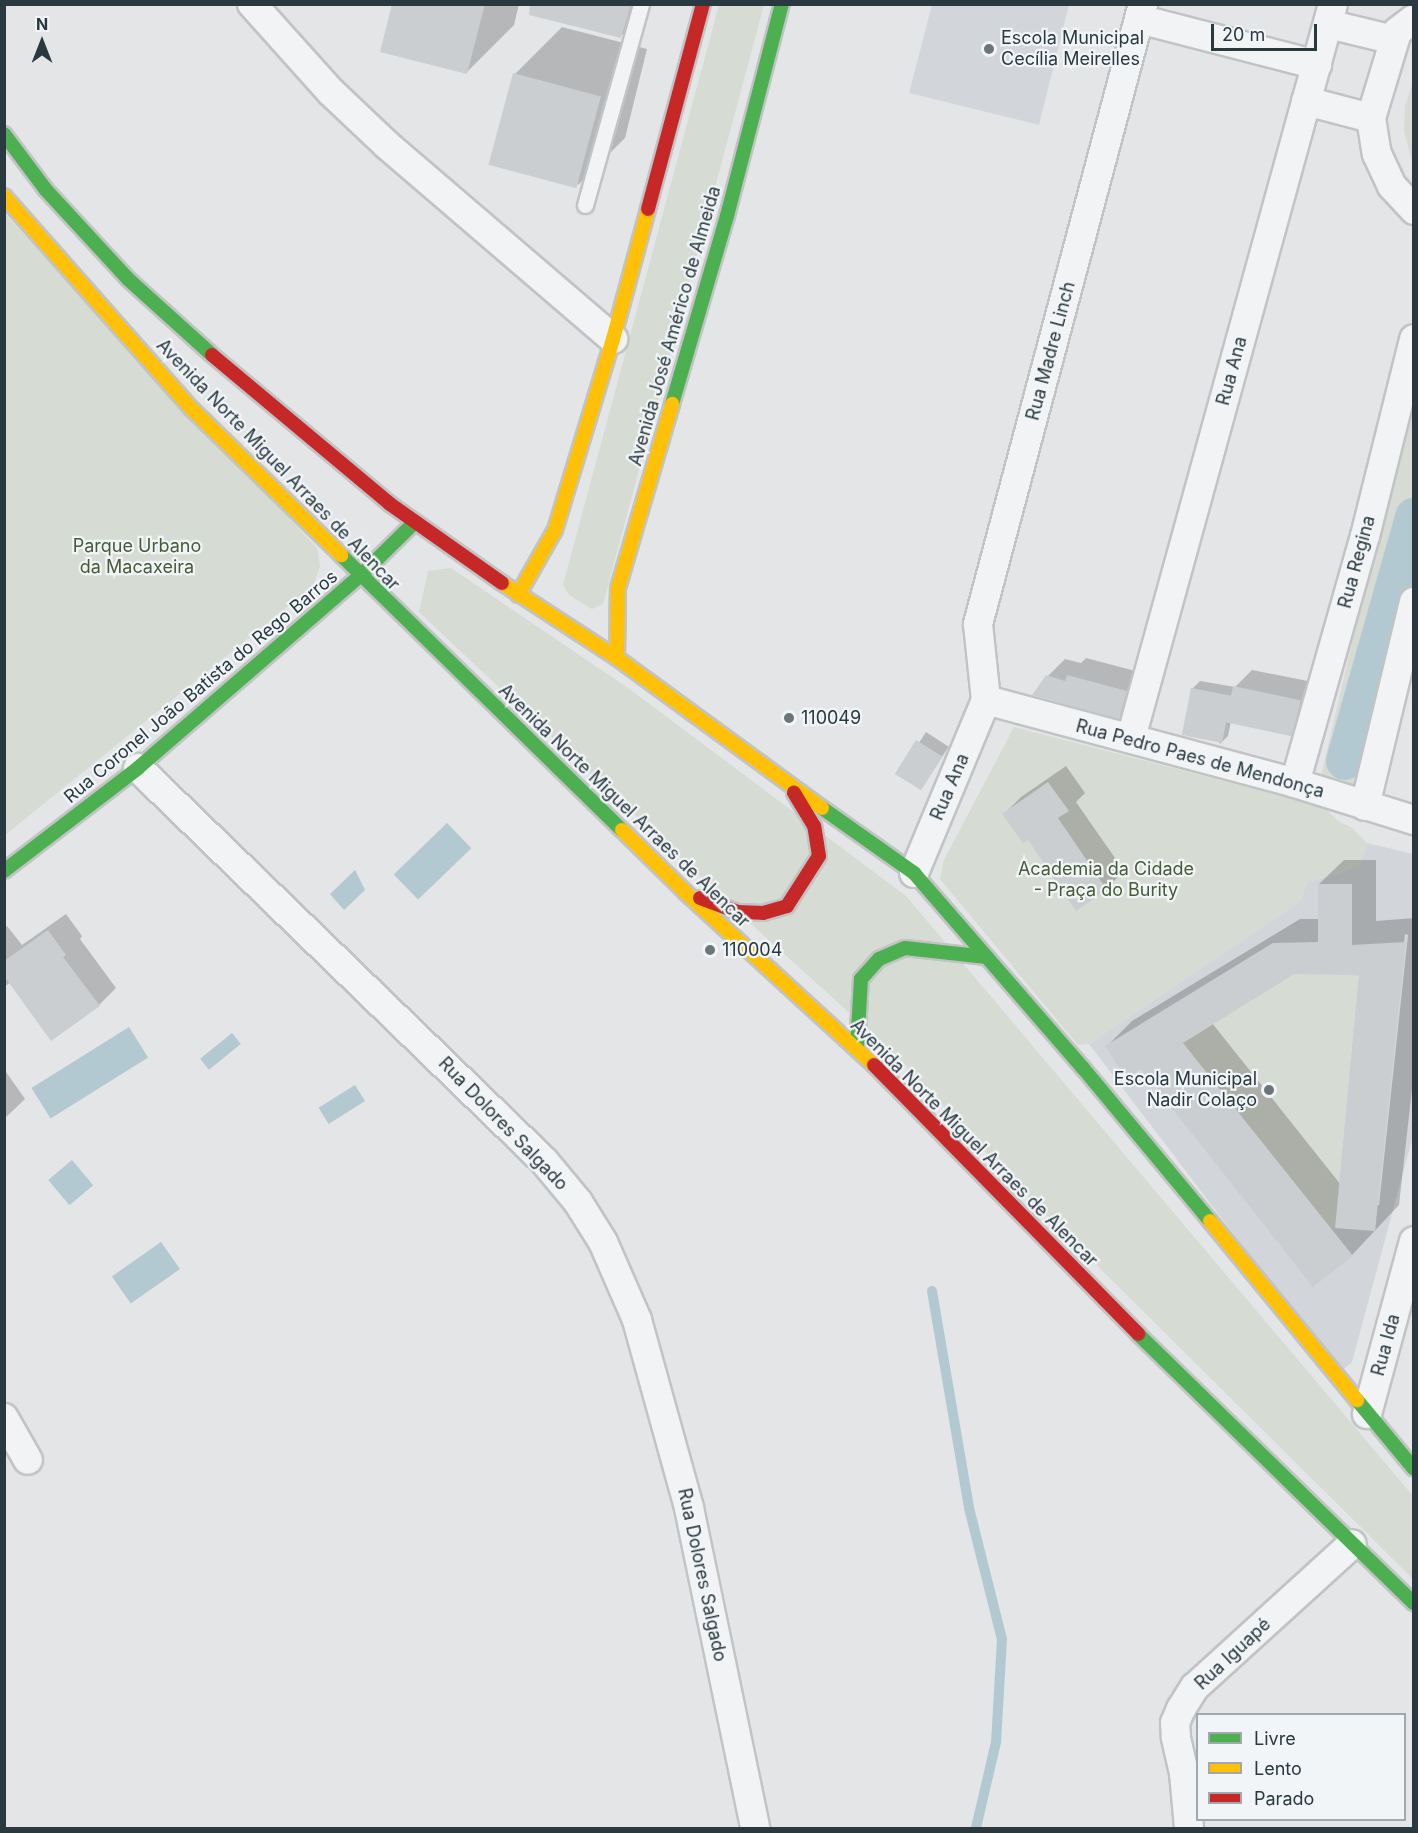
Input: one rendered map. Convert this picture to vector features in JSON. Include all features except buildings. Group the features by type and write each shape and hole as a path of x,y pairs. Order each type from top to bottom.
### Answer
{"main road":[{"path":"518,595 555,530 613,339 703,4"},
{"name":"Avenida José Américo de Almeida","path":"617,658 618,588 727,216 782,4"},
{"name":"Avenida Norte Miguel Arraes de Alencar","path":"4,134 46,190 128,279 240,381 415,522 518,595 617,658 790,786 914,873 1083,1068 1413,1469"},
{"name":"Avenida Norte Miguel Arraes de Alencar","path":"4,196 192,410 685,892 857,1048 1164,1360 1413,1603"},
{"name":"Rua Coronel João Batista do Rego Barros","path":"4,871 138,768 360,576 415,522"},
{"path":"685,892 738,912 763,913 787,906 819,856 814,826 790,786"},
{"path":"857,1048 861,979 879,959 905,948 987,957"}],"street":[{"path":"252,4 331,92 387,145 613,339"},
{"path":"1141,12 1317,64"},
{"name":"Rua Madre Linch","path":"986,700 978,624 1141,12"},
{"path":"1330,14 1394,40"},
{"name":"Rua Ana","path":"1131,738 1330,14"},
{"path":"1413,19 1397,32 1371,118 1377,154 1392,186 1413,210"},
{"path":"1306,101 1371,118"},
{"name":"Rua Regina","path":"1295,783 1365,536 1413,339"},
{"path":"1365,806 1413,602"},
{"name":"Rua Ana","path":"914,873 986,700"},
{"name":"Rua Pedro Paes de Mendonça","path":"986,700 1295,783 1413,820"},
{"name":"Rua Dolores Salgado","path":"138,768 544,1161 578,1202 603,1242 637,1320 689,1508 755,1828"},
{"name":"Rua Ida","path":"1367,1414 1413,1242"},
{"path":"4,1418 28,1460"},
{"name":"Rua Iguapé","path":"1189,1828 1184,1773 1176,1737 1176,1722 1181,1709 1195,1687 1352,1545"}],"lane":[{"path":"585,205 641,4"}],"shaded area":[{"name":"Escola Municipal Cecília Meirelles","path":"932,5 1069,5 1039,125 909,93"},
{"name":"Escola Municipal Nadir Colaço","path":"1367,843 1413,854 1413,1136 1352,1362 1344,1369 1331,1362 1089,1044 1300,902 1307,882 1360,867"}],"green space":[{"path":"719,5 764,5 603,604 592,609 569,595 563,585"},
{"path":"1413,82 1413,165 1404,131 1405,106"},
{"name":"Parque Urbano da Macaxeira","path":"4,213 317,548 320,566 313,586 5,835"},
{"path":"1413,380 1413,586 1361,800 1319,785"},
{"path":"451,568 628,688 906,896 1413,1496 1413,1579 1017,1186 898,1057 738,912 419,612 428,571"},
{"name":"Academia da Cidade - Praça do Burity","path":"1014,727 1324,807 1338,821 1352,828 1367,843 1360,867 1308,882 1300,902 1089,1044 1078,1045 940,879 944,860"},
{"path":"1296,973 1359,976 1335,1228 1330,1228 1183,1043"}],"water":[{"path":"447,823 471,848 418,900 394,874"},
{"path":"355,870 365,890 344,910 330,894"},
{"path":"129,1027 148,1058 51,1118 31,1088"},
{"path":"232,1033 241,1044 209,1070 200,1059"},
{"path":"355,1085 365,1101 329,1124 319,1108"},
{"path":"72,1160 93,1185 69,1205 48,1180"},
{"path":"161,1242 180,1269 131,1303 112,1276"}],"waterway":[{"path":"1345,761 1414,517"},
{"path":"932,1291 969,1508 1002,1639 996,1742 976,1828"}],"traffic: fast":[{"path":"672,404 727,216 782,4"},
{"path":"4,134 46,190 128,279 212,355"},
{"path":"4,871 138,768 360,576 415,522"},
{"path":"341,555 622,830"},
{"path":"822,808 914,873 1083,1068 1210,1221"},
{"path":"857,1048 861,979 879,959 905,948 987,957"},
{"path":"1138,1334 1414,1603"},
{"path":"1357,1400 1414,1469"}],"traffic: slow":[{"path":"4,196 192,409 341,555"},
{"path":"518,595 555,530 613,339 648,209"},
{"path":"617,658 618,588 672,404"},
{"path":"502,583 617,658 822,808"},
{"path":"622,830 685,892 874,1065"},
{"path":"1210,1221 1357,1400"}],"traffic: jam":[{"path":"648,209 703,4"},
{"path":"212,355 390,504 502,583"},
{"path":"700,898 738,912 763,913 787,906 819,856 814,826 794,793"},
{"path":"874,1065 1138,1334"}],"place":[{"name":"Escola Municipal Cecília Meirelles","path":"989,49"},
{"name":"110049","path":"789,718"},
{"name":"110004","path":"710,950"},
{"name":"Escola Municipal Nadir Colaço","path":"1269,1090"}]}
